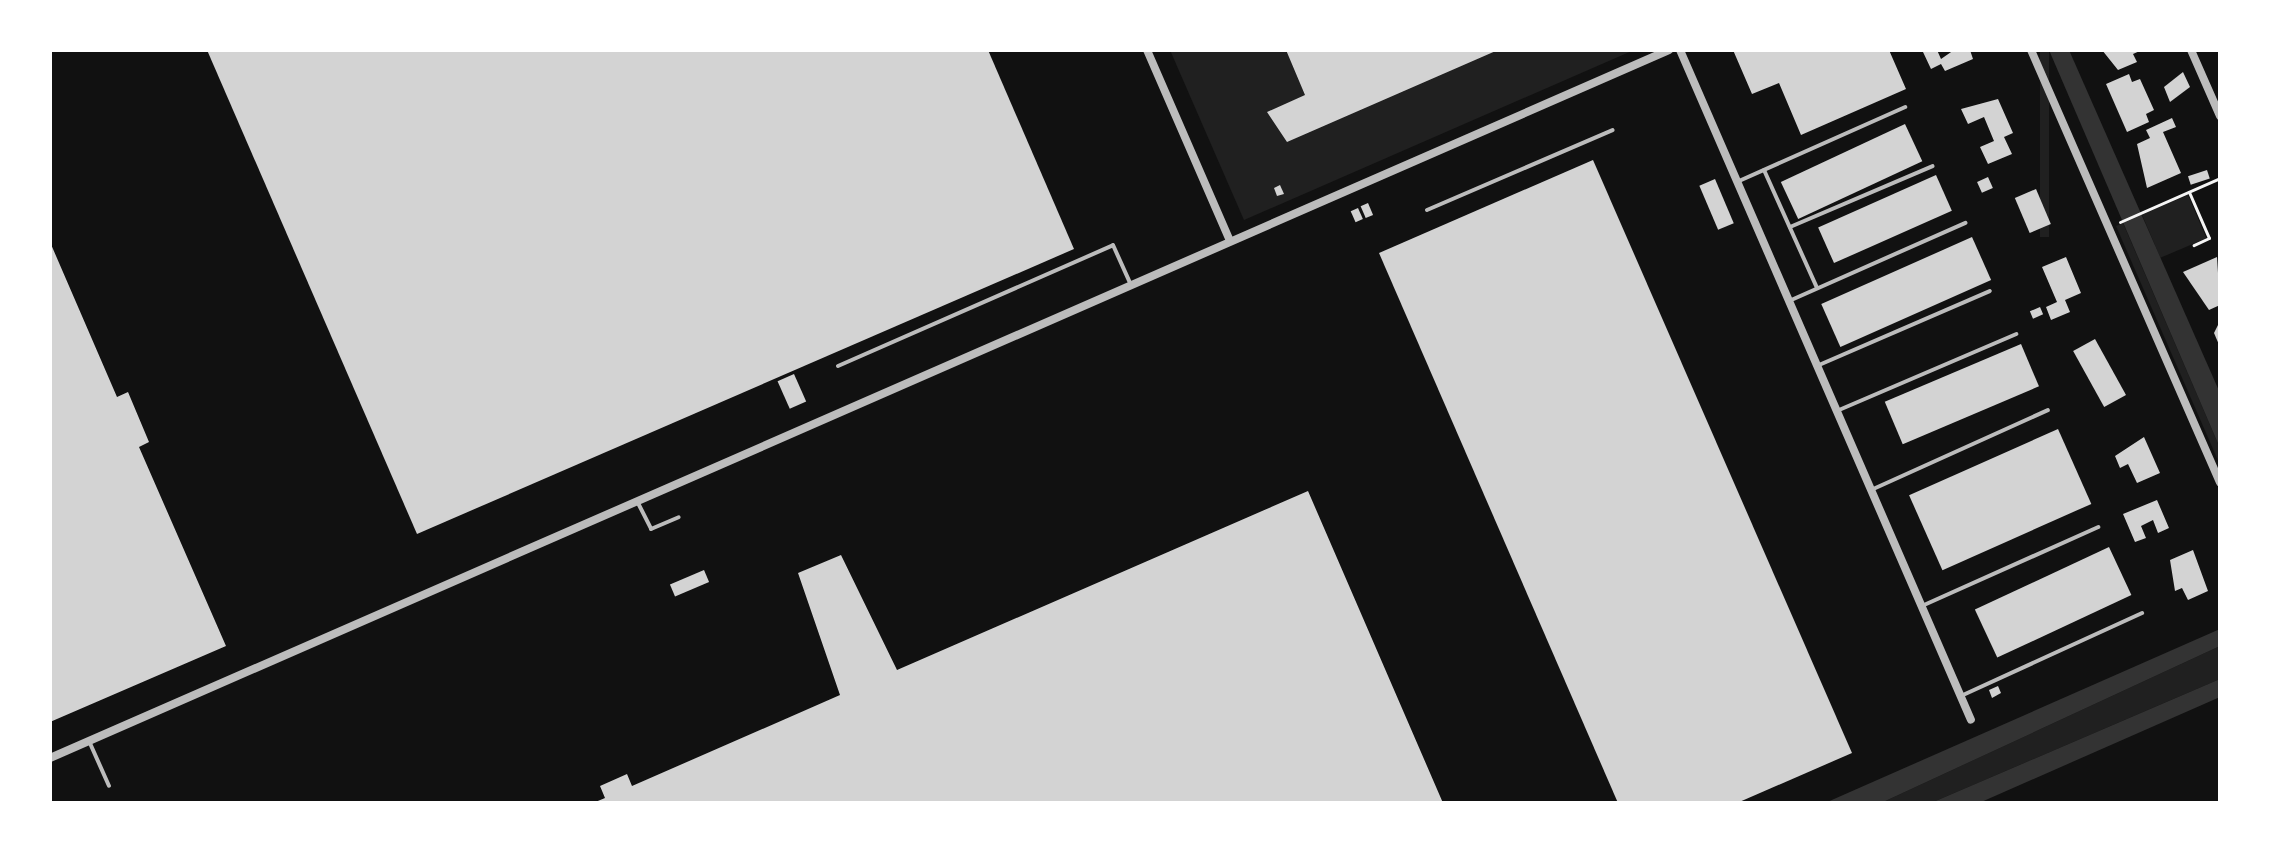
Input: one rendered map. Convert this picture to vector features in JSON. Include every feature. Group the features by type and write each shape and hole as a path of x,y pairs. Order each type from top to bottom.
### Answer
{"street":[{"path":"1147,50 1230,241"},
{"path":"50,758 1669,50"},
{"path":"1680,50 1971,720"},
{"path":"2031,50 2220,482"},
{"path":"2191,50 2220,116"}],"lane":[{"path":"1738,182 1905,107"},
{"path":"1427,210 1613,130"},
{"path":"1790,227 1933,166"},
{"path":"1764,170 1817,288"},
{"path":"1789,301 1965,223"},
{"path":"838,366 1113,245 1131,285"},
{"path":"1817,365 1990,291"},
{"path":"1837,411 2016,334"},
{"path":"1871,490 2048,410"},
{"path":"636,501 651,529 679,517"},
{"path":"1921,606 2098,527"},
{"path":"1960,696 2142,613"},
{"path":"89,740 109,786"}],"path":[{"path":"2117,223 2220,178"},
{"path":"2189,192 2209,238 2194,245"}],"shaded area":[{"path":"1170,50 1634,50 1244,220"},
{"path":"2040,50 2049,50 2049,237 2040,237"},
{"path":"2049,50 2069,50 2220,393 2220,448"},
{"path":"2188,195 2206,238 2160,258 2142,215"},
{"path":"2123,223 2220,448 2220,465 2116,226"},
{"path":"2220,629 2220,646 1881,803 1825,803"},
{"path":"2220,646 2220,679 1931,803 1881,803"},
{"path":"2220,679 2220,697 1979,803 1931,803"}],"building":[{"path":"207,50 988,50 1074,249 417,534"},
{"path":"1286,50 1498,50 1287,142 1267,112 1305,95"},
{"path":"1733,50 1889,50 1906,89 1801,135 1779,83 1752,94"},
{"path":"1937,50 1941,59 1954,50 1970,50 1973,59 1945,71 1941,64 1931,69 1923,52"},
{"path":"2102,50 2142,50 2133,54 2137,62 2118,70"},
{"path":"2183,72 2190,87 2170,102 2164,87"},
{"path":"2129,74 2132,82 2140,79 2154,110 2146,114 2149,122 2127,132 2106,84"},
{"path":"1998,99 2013,133 2004,137 2012,154 1988,164 1980,147 1994,141 1984,117 1968,124 1961,109"},
{"path":"2172,118 2176,127 2163,132 2181,173 2147,188 2137,144 2150,138 2146,130"},
{"path":"1905,124 1922,161 1798,219 1781,182"},
{"path":"1593,160 1852,753 1737,803 1618,803 1379,253"},
{"path":"2207,170 2210,179 2191,185 2188,176"},
{"path":"1936,175 1952,211 1834,263 1818,227"},
{"path":"1988,177 1993,188 1982,193 1977,182"},
{"path":"1715,179 1734,223 1718,230 1699,186"},
{"path":"1280,185 1284,194 1277,196 1274,188"},
{"path":"2036,189 2051,224 2030,233 2015,198"},
{"path":"1368,203 1373,215 1366,218 1361,206"},
{"path":"1358,208 1363,219 1356,222 1351,211"},
{"path":"1972,237 1991,280 1840,347 1821,304"},
{"path":"50,242 117,397 128,392 149,442 139,447 226,646 50,722"},
{"path":"2066,257 2081,293 2065,300 2070,312 2051,320 2046,307 2057,302 2042,267"},
{"path":"2217,257 2220,305 2209,310 2183,272"},
{"path":"2040,307 2043,314 2033,319 2030,311"},
{"path":"2220,321 2220,347 2214,333"},
{"path":"2095,339 2126,395 2104,407 2073,351"},
{"path":"2021,344 2039,386 1903,444 1885,402"},
{"path":"794,374 806,401 790,409 778,381"},
{"path":"2058,429 2091,504 1942,570 1909,495"},
{"path":"2144,437 2160,473 2137,483 2128,464 2120,468 2115,456"},
{"path":"1308,491 1443,803 593,803 605,798 600,786 627,774 632,786 840,695 798,573 841,555 897,670"},
{"path":"2157,500 2169,528 2158,533 2153,520 2141,526 2146,538 2135,542 2123,514"},
{"path":"2109,547 2131,595 1997,658 1975,610"},
{"path":"2193,550 2208,591 2188,600 2182,588 2175,591 2170,560"},
{"path":"704,570 709,582 675,596 670,584"},
{"path":"1998,686 2001,693 1992,698 1989,690"}]}
